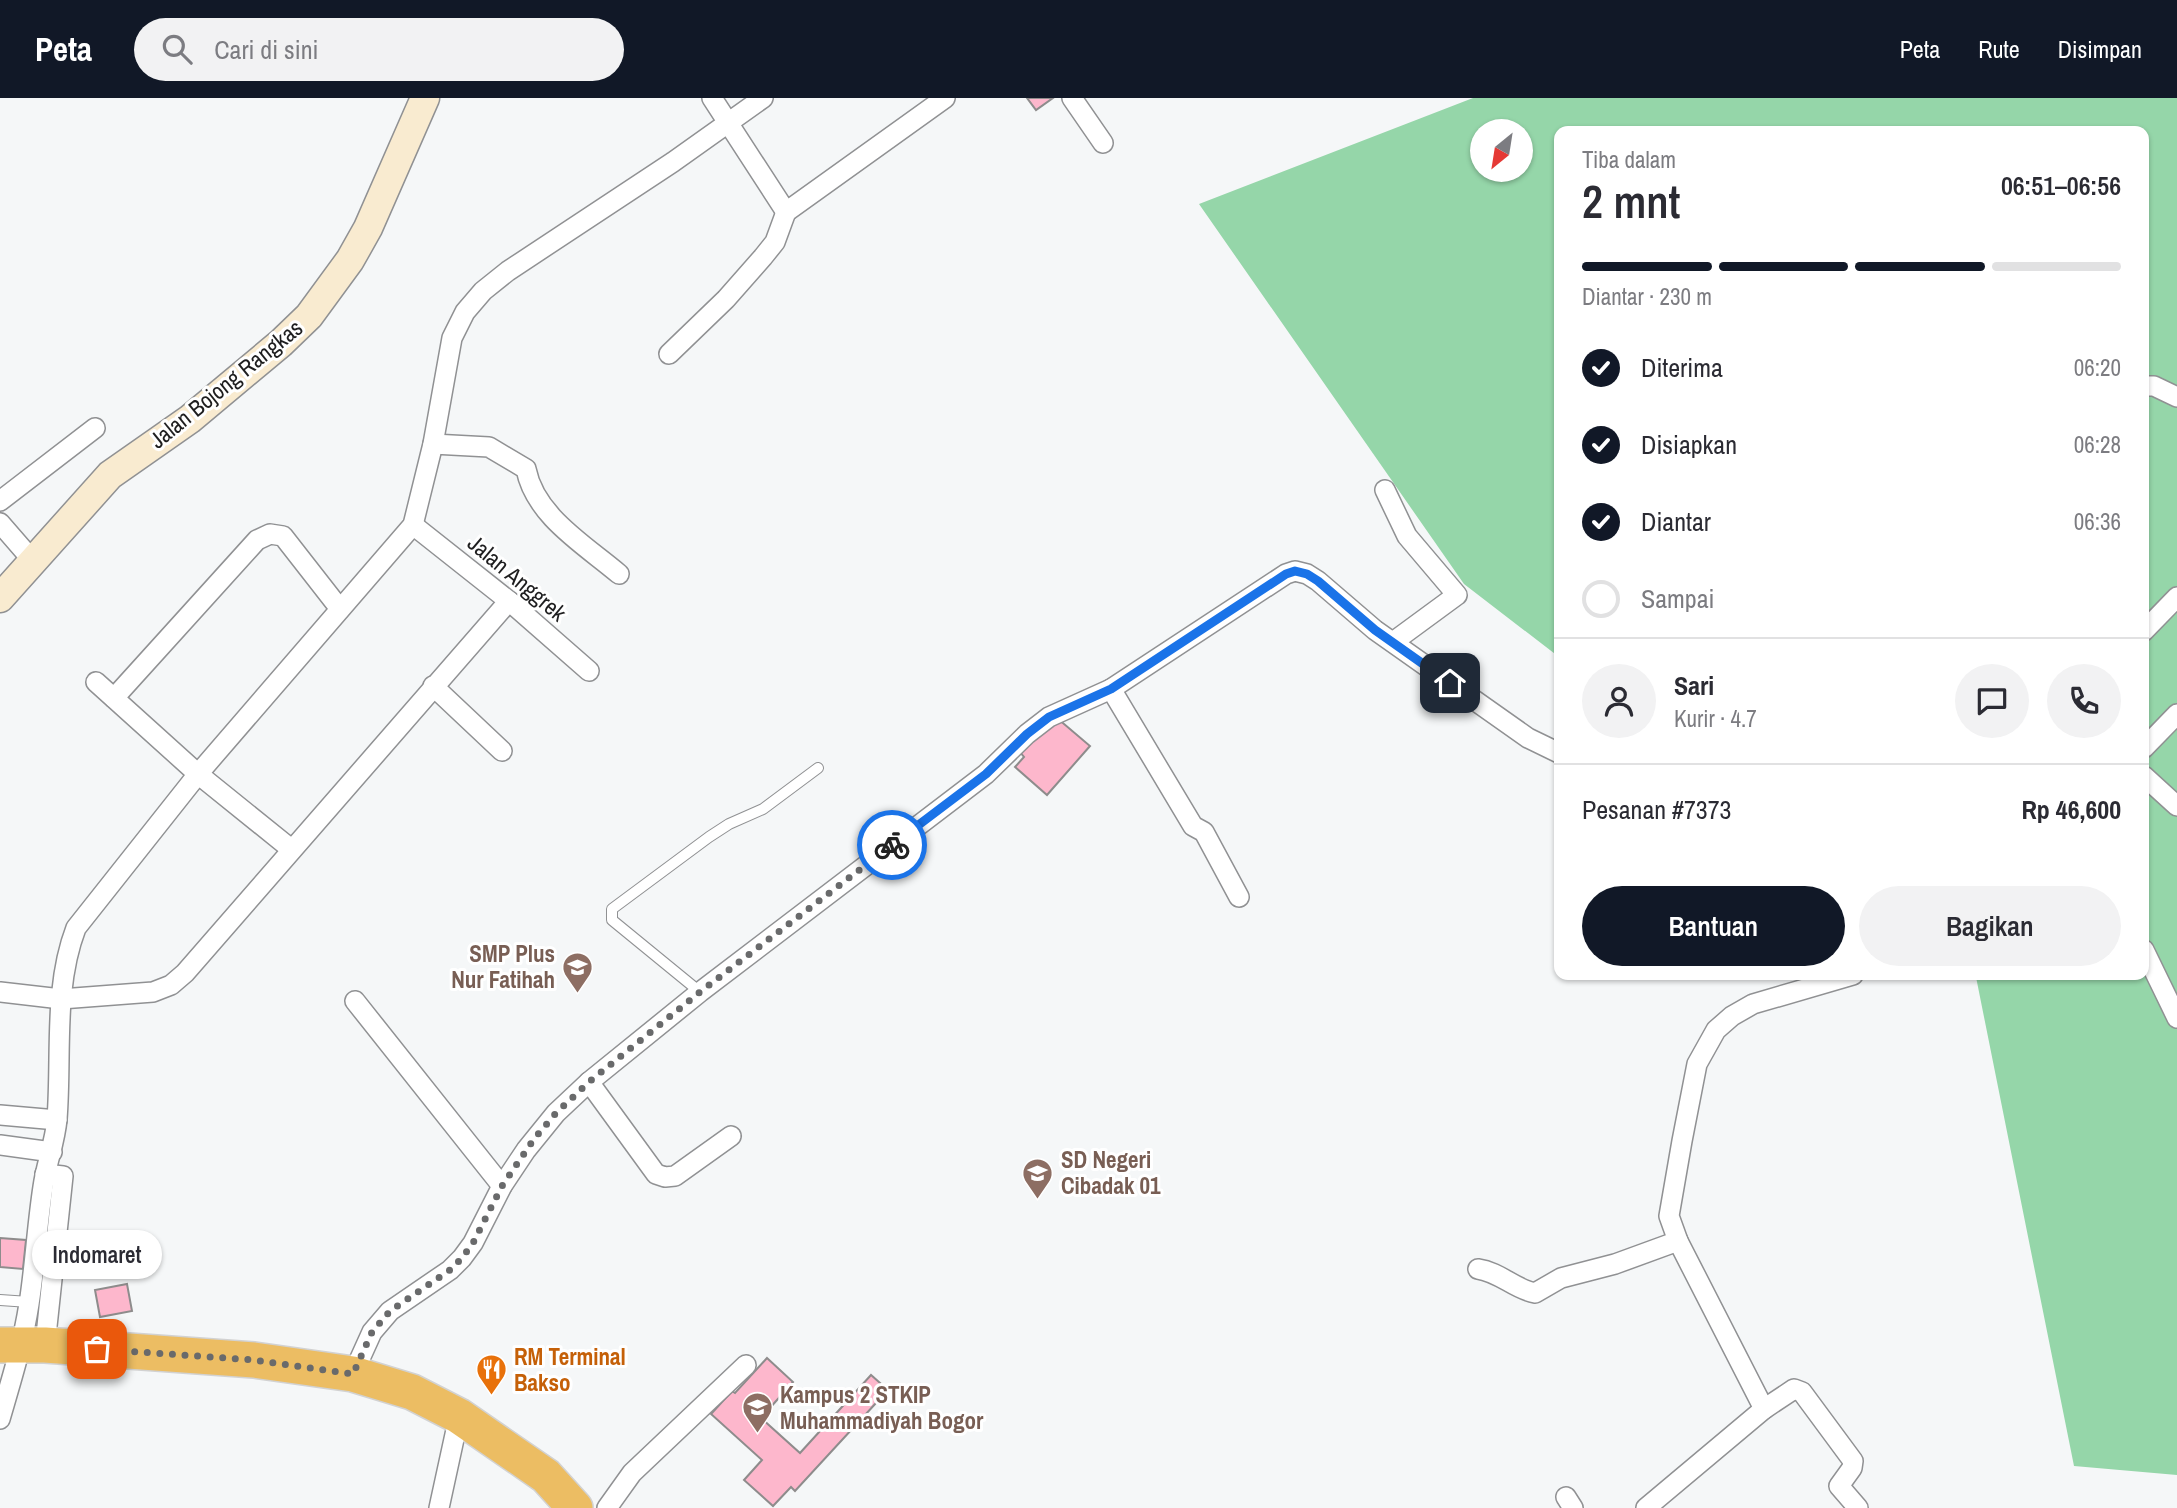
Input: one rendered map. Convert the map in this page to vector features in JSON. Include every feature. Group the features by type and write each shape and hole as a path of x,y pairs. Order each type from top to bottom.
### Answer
{"highway":[{"path":"22,1346 254,1360 353,1374 412,1392 459,1416 546,1476 575,1508"}],"main road":[{"name":"Jalan Bojong Rangkas","path":"0,598 110,475 190,418 309,316 343,270 368,228 425,98"}],"street":[{"path":"712,98 786,212"},
{"path":"22,1346 44,1174 52,1152 57,1120 61,999 69,947 76,928 198,774 413,525 433,444 452,338 465,312 508,271 673,162 763,98"},
{"path":"668,354 726,299 763,257 775,242 786,212 945,98"},
{"path":"1072,98 1103,142"},
{"path":"2149,386 2177,397"},
{"path":"0,501 95,428"},
{"path":"433,444 489,447 526,469 529,484 546,513 619,574"},
{"path":"1385,490 1408,536 1457,595 1393,642"},
{"path":"0,523 33,561"},
{"name":"Jalan Anggrek","path":"413,525 509,601 589,671"},
{"path":"114,698 257,540 270,534 282,536 340,609"},
{"path":"353,1374 372,1332 390,1311 450,1270 462,1258 473,1243 502,1186 542,1128 589,1082 700,992 986,774 1027,734 1049,717 1111,689 1286,574 1295,571 1318,581 1375,630 1528,738 1554,751"},
{"path":"2149,626 2177,597"},
{"path":"0,992 61,999 153,992 171,985 185,973 509,601"},
{"path":"96,682 198,774 291,849"},
{"path":"433,686 502,751"},
{"path":"1111,689 1192,826 1204,832 1240,897"},
{"path":"2149,743 2177,714"},
{"path":"2149,781 2177,806"},
{"path":"2149,960 2177,1018"},
{"path":"1764,1409 1678,1241 1669,1216 1697,1064 1716,1030 1732,1016 1753,1004 1836,980"},
{"path":"355,1001 502,1186"},
{"path":"589,1082 656,1174 674,1176 731,1136"},
{"path":"0,1115 57,1120"},
{"path":"0,1145 52,1152"},
{"path":"0,1419 22,1346 63,1176 44,1174"},
{"path":"1478,1269 1489,1271 1522,1290 1535,1293 1561,1278 1615,1264 1678,1241"},
{"path":"607,1508 632,1473 746,1365"},
{"path":"1646,1508 1790,1389 1802,1392 1853,1461 1852,1468 1839,1486 1858,1508"},
{"path":"439,1508 459,1416"}],"lane":[{"path":"700,992 612,920 612,909 709,837 729,824 763,809 818,768"},
{"path":"0,1300 29,1302"}],"green space":[{"path":"1473,98 2177,98 2177,1475 2074,1466 1977,980 2149,980 2149,126 1554,126 1554,653 1464,584 1199,204"}],"building":[{"path":"1027,98 1053,98 1036,110"},
{"path":"1057,718 1090,746 1047,795 1015,767 1024,757 1020,752"},
{"path":"0,1238 26,1240 23,1269 0,1267"},
{"path":"127,1284 132,1311 100,1317 95,1290"},
{"name":"Kampus 2 STKIP Muhammadiyah Bogor","path":"767,1358 793,1382 761,1418 800,1453 871,1375 888,1390 795,1491 791,1487 773,1506 744,1480 762,1460 711,1414 732,1391 735,1393"}],"way so far":[{"path":"97,1349 254,1360 353,1374 372,1332 390,1311 450,1270 462,1258 473,1243 502,1186 542,1128 556,1113 589,1082 700,992 892,845"}],"place":[{"name":"SMP Plus Nur Fatihah","path":"578,994"},
{"name":"SD Negeri Cibadak 01","path":"1038,1200"},
{"name":"Indomaret","path":"97,1349"},
{"name":"RM Terminal Bakso","path":"491,1397"},
{"name":"Kampus 2 STKIP Muhammadiyah Bogor","path":"757,1435"}],"route":[{"path":"892,845 986,774 1027,734 1049,717 1111,689 1286,574 1295,571 1318,581 1375,630 1450,683"}]}
